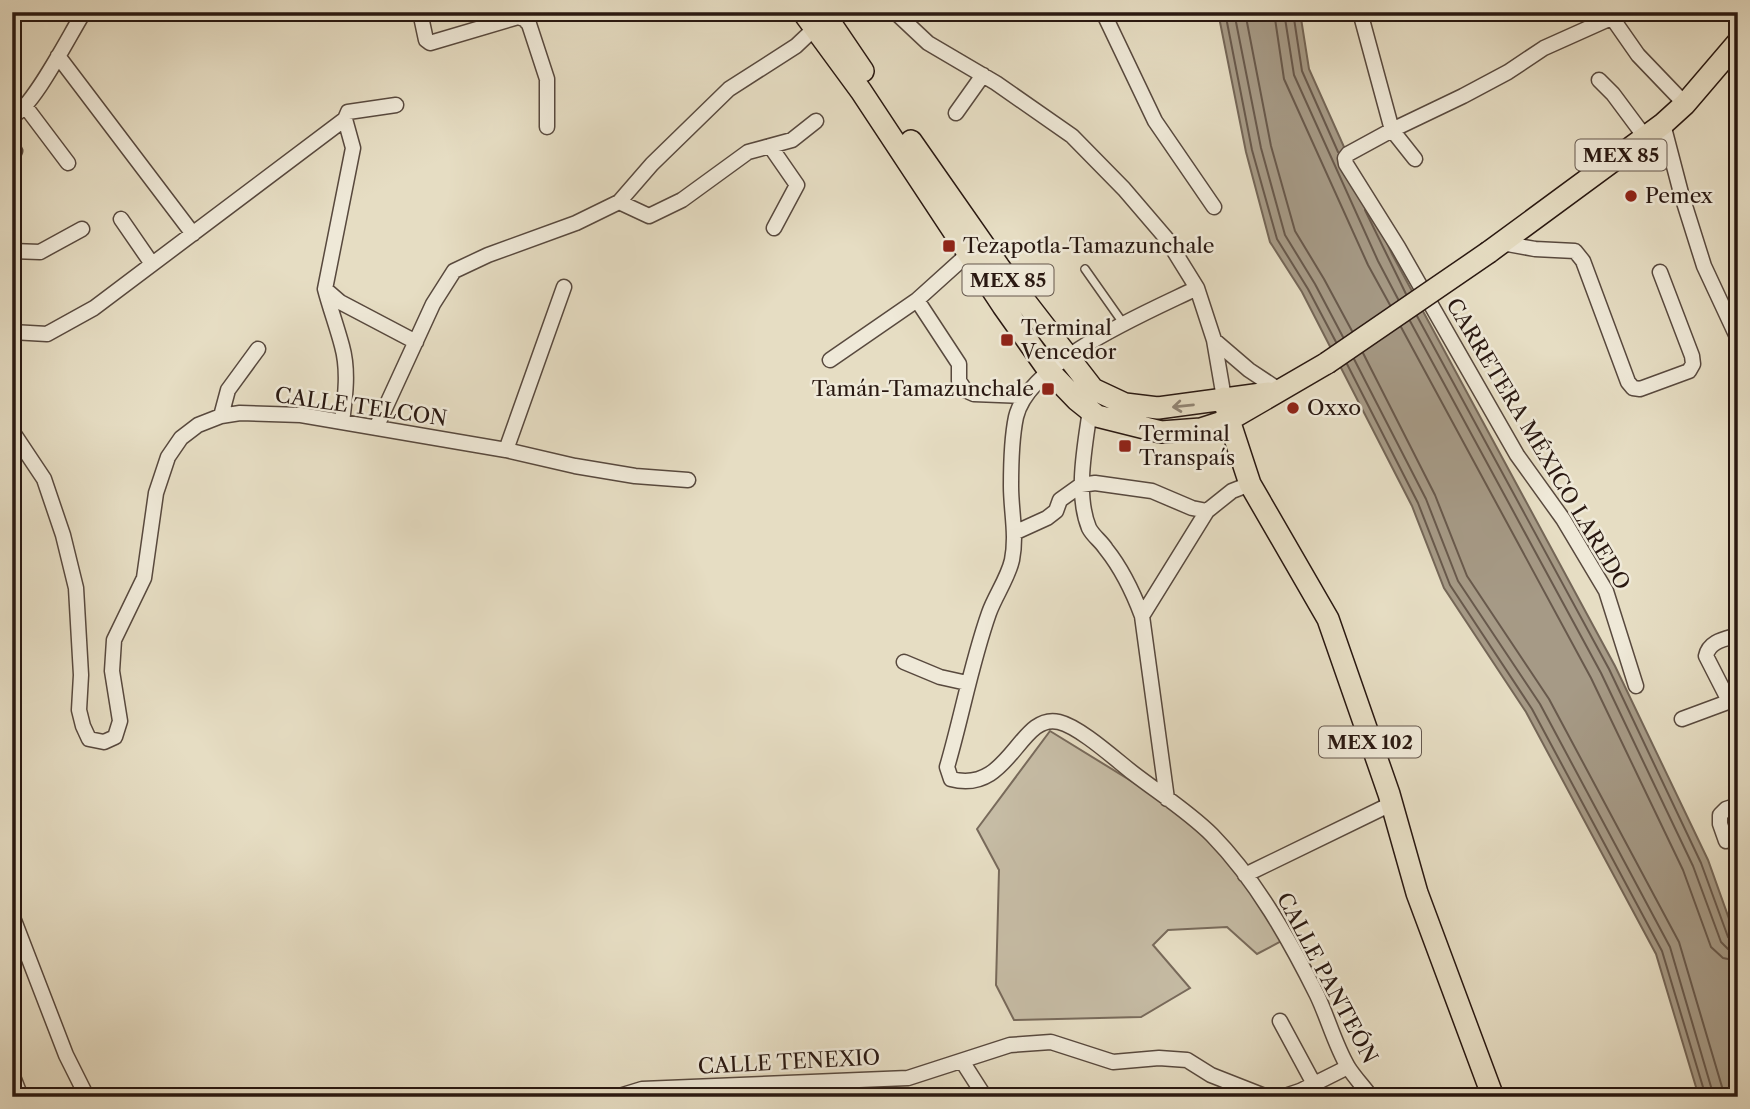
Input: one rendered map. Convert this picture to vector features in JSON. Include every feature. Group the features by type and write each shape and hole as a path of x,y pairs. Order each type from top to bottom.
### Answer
{"main road":[{"name":"MEX 85","path":"814,18 1093,389 1125,404 1158,408 1277,392"},
{"name":"MEX 85","path":"866,87 968,254 1049,371 1097,416 1160,432 1201,429 1229,420 1327,363 1495,248 1663,124 1685,104 1738,42"},
{"name":"MEX 102","path":"1224,398 1250,484 1328,619 1391,804 1417,893 1493,1097"}],"street":[{"path":"12,116 25,106 84,12"},
{"path":"421,12 426,40 430,43 518,18 524,19 529,24 547,79 547,127"},
{"path":"895,12 928,43 982,75 1072,136 1124,189 1166,239 1197,288 1214,340 1224,398"},
{"path":"1103,12 1155,121 1214,207"},
{"path":"1360,12 1392,130 1415,159"},
{"path":"1392,130 1463,96 1544,48 1610,15 1638,55 1685,104"},
{"path":"376,429 433,304 454,271 488,255 576,223 619,202 652,164 729,89 796,46 814,18"},
{"path":"58,56 193,234"},
{"path":"956,113 982,75"},
{"path":"1599,80 1613,94 1645,137"},
{"path":"12,332 47,334 94,308 345,119 348,112 396,105"},
{"path":"25,106 68,163"},
{"path":"342,422 346,384 343,348 325,289 353,148 345,119"},
{"path":"619,202 649,216 682,200 748,152 792,140 816,121"},
{"path":"1663,124 1704,267 1738,339"},
{"name":"CARRETERA MÉXICO LAREDO","path":"1392,130 1348,154 1345,158 1346,164 1398,247 1517,455 1563,520 1606,592 1636,686"},
{"path":"770,146 797,186 774,228"},
{"path":"121,219 152,264"},
{"path":"12,251 40,252 82,229"},
{"path":"1495,248 1575,251 1583,261 1628,382 1633,388 1640,389 1689,371 1693,364 1660,272"},
{"path":"831,360 917,300 968,254"},
{"path":"506,450 564,287"},
{"path":"904,662 940,677 967,683 989,611 1012,562 1014,533 1011,485 1016,416 1026,396 1049,371 1068,357 1124,324 1197,288"},
{"path":"325,289 340,302 416,342"},
{"path":"917,300 960,364 959,382 965,390 974,394 1026,396"},
{"path":"1214,340 1277,392"},
{"path":"221,416 228,390 258,349"},
{"path":"1090,410 1081,485 1085,515 1090,531 1106,547 1124,576 1142,616 1167,799"},
{"name":"CALLE TELCON","path":"12,430 44,480 63,535 76,588 81,675 79,710 89,739 104,743 115,737 120,721 113,671 114,640 144,579 156,493 167,457 181,438 198,425 221,416 240,413 301,415 506,450 575,466 635,476 688,480"},
{"path":"1014,533 1047,518 1056,511 1060,500 1081,485 1096,483 1152,491 1192,508 1207,511"},
{"path":"1142,616 1207,511 1232,491 1250,484"},
{"path":"1682,719 1733,700 1706,656 1712,644 1738,635"},
{"name":"CALLE PANTEÓN","path":"967,683 947,767 951,779 962,782 982,779 998,771 1014,747 1041,724 1058,721 1076,729 1211,834 1245,875 1317,995 1348,1067 1371,1097"},
{"path":"1245,875 1391,804"},
{"path":"1726,841 1720,815 1726,809 1738,805"},
{"path":"12,915 61,1043 87,1097"},
{"path":"1280,1021 1314,1084"},
{"name":"CALLE TENEXIO","path":"615,1097 642,1089 908,1078 1010,1045 1051,1042 1113,1062 1159,1058 1187,1060 1211,1075 1267,1097"},
{"path":"962,1061 985,1097"},
{"path":"1282,1097 1348,1067"},
{"path":"12,1074 21,1097"}],"lane":[{"path":"1085,269 1124,324"}],"shaded area":[{"path":"1050,731 1193,819 1289,937 1257,954 1227,927 1168,930 1153,945 1190,988 1141,1017 1014,1020 996,985 999,870 977,829"}],"water":[{"path":"1218,12 1300,12 1309,69 1392,254 1615,666 1708,860 1738,944 1738,1097 1699,1097 1656,954 1526,712 1444,588 1412,506 1302,292 1270,242 1246,152"}],"place":[{"name":"Pemex","path":"1631,196"},
{"name":"Tezapotla-Tamazunchale","path":"949,246"},
{"name":"Terminal Vencedor","path":"1007,340"},
{"name":"Tamán-Tamazunchale","path":"1048,389"},
{"name":"Oxxo","path":"1293,408"},
{"name":"Terminal Transpaís","path":"1125,446"}]}
